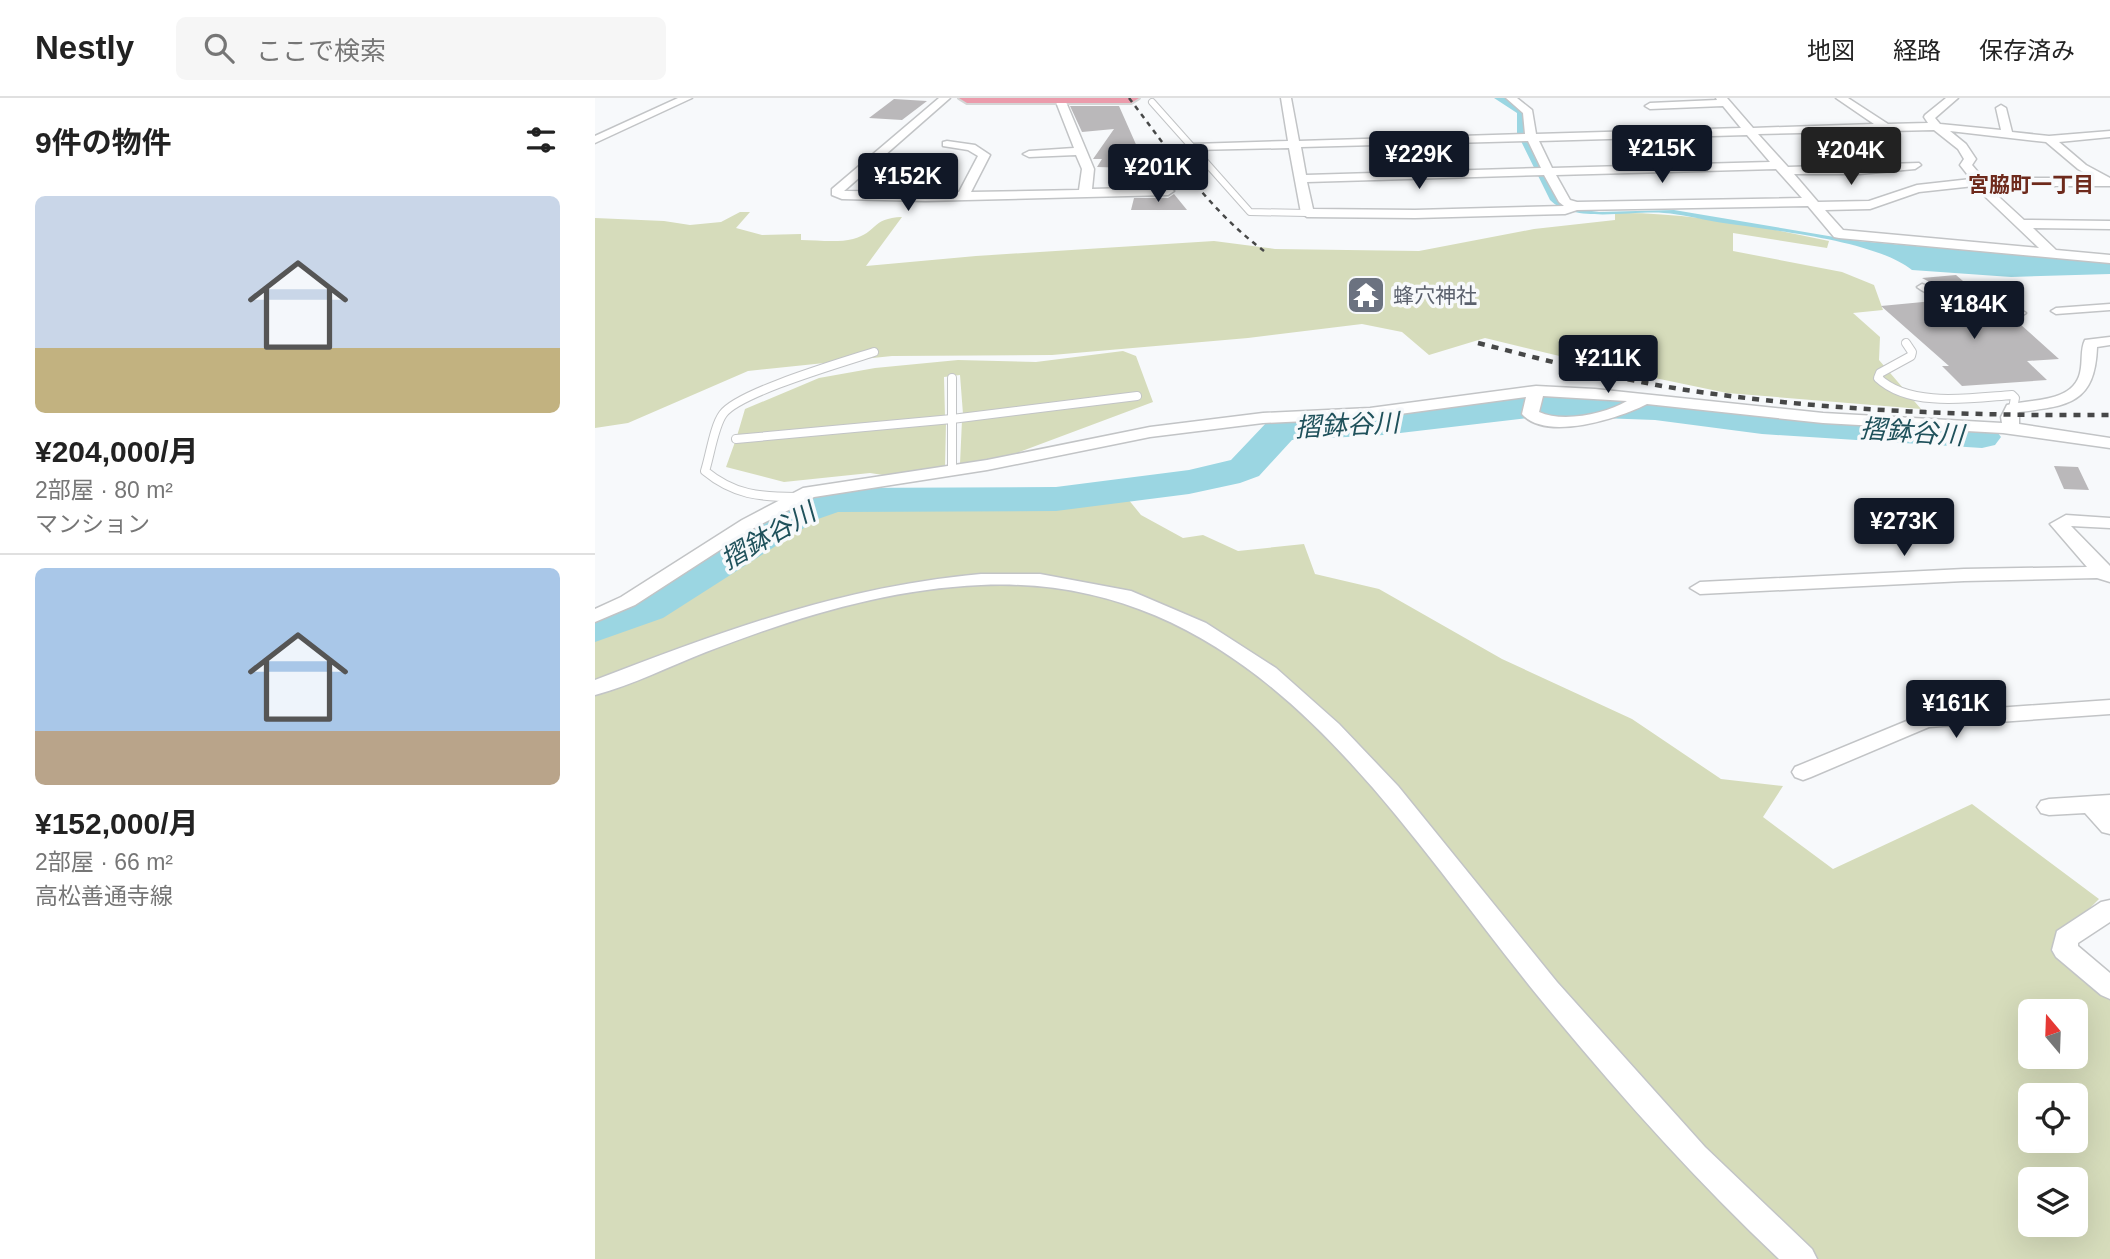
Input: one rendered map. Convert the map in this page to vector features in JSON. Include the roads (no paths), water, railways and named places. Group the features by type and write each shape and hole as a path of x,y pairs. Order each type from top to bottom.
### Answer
{"main road":[{"path":"967,98 1131,98"}],"street":[{"path":"595,140 687,98"},
{"path":"945,98 836,192 856,195 963,196 1168,191"},
{"path":"1286,98 1307,213 1415,214 1571,208 1870,205 1917,189 1980,182 2110,182"},
{"path":"1511,98 1528,112 1525,137 1543,172 1571,208"},
{"path":"1841,98 1885,127"},
{"path":"1952,98 1929,117 1934,126 1955,139 1968,153 1970,159 1966,165 1980,182 1979,185 2054,254"},
{"path":"1650,106 1724,101 1839,234 2110,259"},
{"path":"1061,102 1088,169 1085,193"},
{"path":"2001,108 2007,134"},
{"path":"1424,126 1428,140"},
{"path":"1193,147 1934,126 2049,139 2110,135"},
{"path":"2049,139 2082,167 2110,182"},
{"path":"947,144 971,148 984,156 963,196"},
{"path":"1029,154 1081,151"},
{"path":"1301,179 1782,168 1859,170 1915,165"},
{"path":"2082,167 2110,170"},
{"path":"2021,225 2110,225"},
{"path":"1922,287 1934,292 1991,300 2009,314 2021,313"},
{"path":"2056,311 2110,307"},
{"path":"2012,429 2009,417 2013,408 2043,405 2078,391 2087,377 2090,343 2110,341"},
{"path":"595,616 628,601 748,524 809,492 952,471 1150,432 1263,418 1370,413 1536,391 1590,392 1749,413 2066,433 2110,443"},
{"path":"1536,391 1530,414 1535,419 1551,421 1606,415 1644,399"},
{"path":"2107,575 2059,524 2066,520 2110,523"},
{"path":"1700,588 1963,575 2107,575"},
{"path":"595,688 780,617 843,600 910,588 958,582 1040,580 1123,595 1174,613 1246,655 1340,739 1399,802 1548,989 1711,1174 1801,1259"},
{"path":"1803,772 1926,720 2110,706"},
{"path":"2049,807 2101,803 2110,826"},
{"path":"2110,909 2066,938 2065,950 2110,988"}],"lane":[{"path":"1153,102 1250,212 1307,213"},
{"path":"1906,343 1912,352 1911,356 1879,373 1878,378 1887,387 1933,396 2011,396 2015,398 2013,408"},
{"path":"796,497 752,497 725,489 705,471 714,446 717,421 724,410 789,380 874,352"},
{"path":"952,378 952,471"},
{"path":"736,439 952,419 1137,396"}],"water":[{"path":"1494,98 1506,98 1523,113 1524,133 1559,201 1577,209 1599,212 1674,210 1858,241 2110,263 2110,274 2011,277 1912,270 1894,259 1872,251 1819,237 1670,214 1573,212 1550,200 1517,133 1517,113"}],"waterway":[{"name":"摺鉢谷川","path":"595,628 647,609 804,510 834,500 1056,499 1189,482 1226,475 1245,468 1281,429 1383,424 1546,405 1655,409 1762,423 1982,437"}],"railway":[{"path":"1129,98 1208,199 1264,251"},
{"path":"1478,343 1629,380 1734,396 1895,411 2110,415"}],"place":[{"name":"蜂穴神社","path":"1366,295"}],"district":[{"name":"宮脇町一丁目","path":"2031,184"}]}
